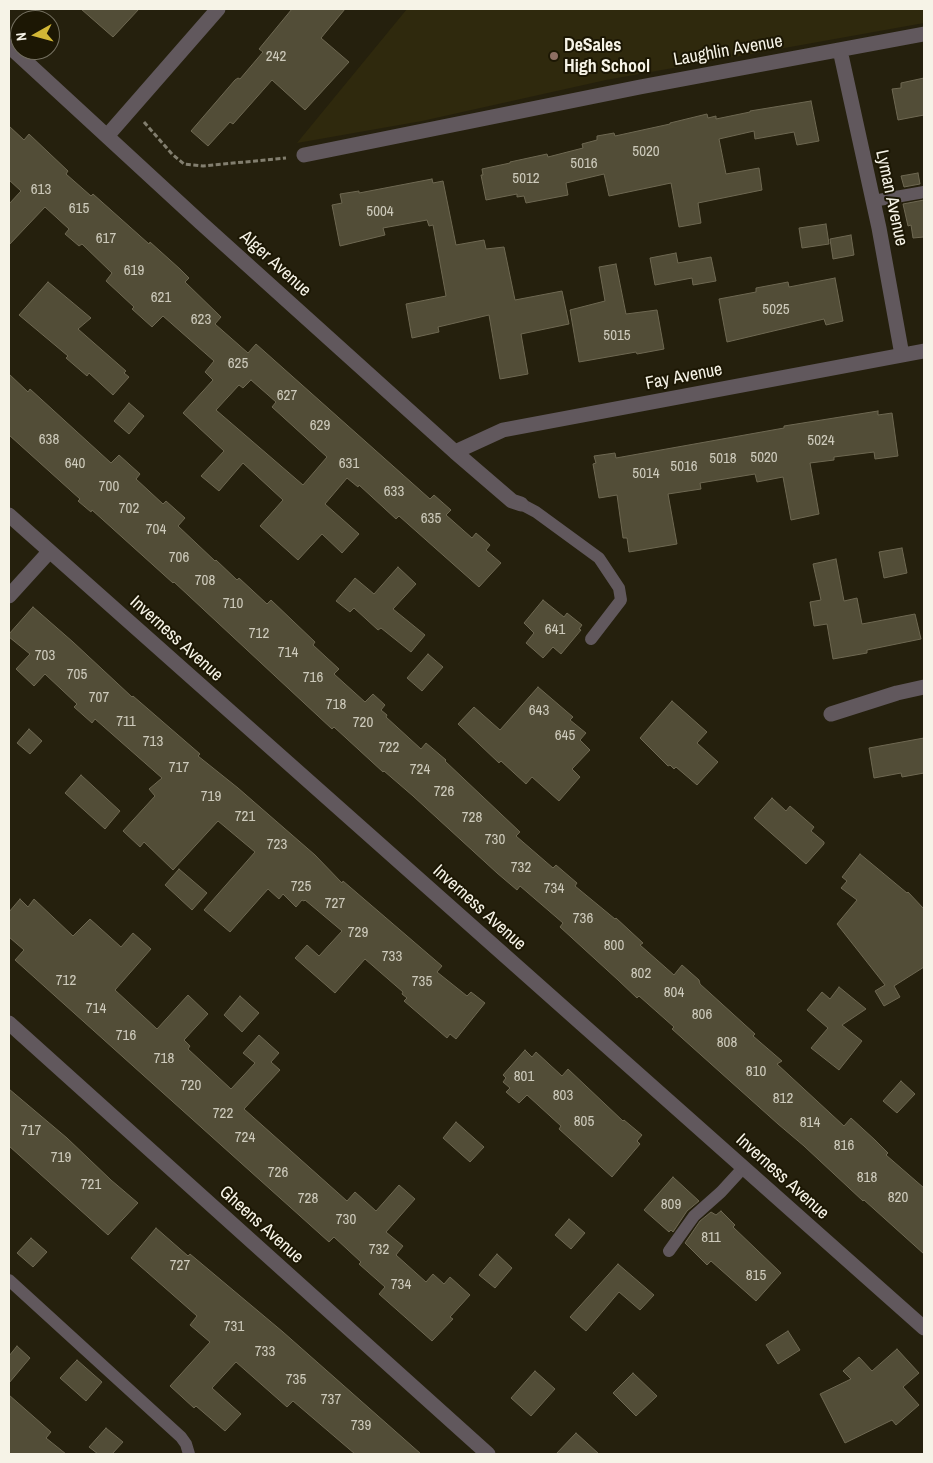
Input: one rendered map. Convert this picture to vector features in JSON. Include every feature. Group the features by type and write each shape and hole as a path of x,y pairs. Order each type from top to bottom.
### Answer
{"street":[{"path":"107,136 218,9"},
{"name":"Laughlin Avenue","path":"304,156 601,94 924,34"},
{"name":"Alger Avenue","path":"9,46 455,452 512,501 522,504"},
{"name":"Lyman Avenue","path":"840,50 873,201 902,355"},
{"name":"Fay Avenue","path":"455,452 503,430 924,351"},
{"name":"Inverness Avenue","path":"9,515 924,1328"},
{"path":"9,596 49,552"},
{"path":"831,714 897,693 924,687"},
{"name":"Gheens Avenue","path":"9,1024 488,1454"}],"lane":[{"path":"873,201 924,192"},
{"path":"522,504 599,558 619,588 621,600 591,639"},
{"path":"669,1250 694,1216 744,1168"},
{"path":"9,1280 181,1437 186,1444 189,1454"}],"path":[{"path":"130,110 141,118 172,154 184,164 203,166 228,165 304,156"}],"shaded area":[{"name":"DeSales High School","path":"407,9 924,9 924,23 606,80 422,121 297,143"}],"building":[{"path":"81,9 139,9 113,37"},
{"path":"292,9 345,9 321,38 349,62 305,110 272,80 233,124 230,122 208,146 191,131 235,80 240,79 263,52 259,49"},
{"path":"924,78 924,115 898,120 892,89 901,88 901,83"},
{"path":"811,101 819,141 797,145 794,132 755,139 754,131 719,139 726,174 759,168 762,190 698,203 701,223 679,227 671,183 609,196 604,174 566,183 568,195 526,203 524,196 517,197 517,194 486,200 481,175 483,175 482,169 547,154 548,157 583,148 582,144 597,140 597,136 614,133 615,136 707,114 708,118 716,116 716,119 750,111"},
{"path":"9,126 24,140 29,134 68,171 66,174 91,196 93,194 180,269 189,278 185,282 221,317 215,324 248,353 256,344 430,499 434,495 451,510 446,515 472,538 476,533 490,545 486,550 501,563 479,587 399,516 396,519 359,485 358,487 347,478 325,504 359,534 342,553 322,534 298,560 260,526 283,500 243,463 219,491 201,476 224,451 183,413 213,380 205,372 214,361 163,316 152,327 132,309 134,307 106,281 112,273 82,244 79,246 65,234 69,229 45,207 9,245 9,204 21,191 9,180","holes":["251,380 276,402 272,407 327,457 303,485 216,410 239,385 243,388"]},
{"path":"918,173 920,184 904,187 901,176"},
{"path":"432,179 433,183 443,181 456,245 484,240 486,249 504,247 515,300 562,291 569,324 521,334 528,374 500,379 489,315 438,327 439,332 412,338 406,304 446,296 433,225 429,226 427,220 383,228 385,235 340,246 332,205 342,203 340,194 359,191 359,193"},
{"path":"924,200 924,237 913,238 911,225 908,226 903,204"},
{"path":"826,224 829,244 802,248 799,228"},
{"path":"851,235 854,255 833,259 830,239"},
{"path":"676,253 678,263 711,257 716,281 693,285 692,278 655,285 650,258"},
{"path":"616,264 626,314 657,310 664,349 579,362 570,310 605,301 599,267"},
{"path":"835,278 843,321 826,325 824,319 727,342 719,299 756,292 756,288 788,282 789,287"},
{"path":"48,282 91,318 78,329 126,371 124,373 129,377 113,395 89,373 87,376 66,358 68,356 19,315"},
{"path":"9,374 28,392 30,389 111,463 119,455 140,474 136,479 163,504 166,501 185,518 178,526 215,561 237,580 239,578 267,604 271,600 315,642 313,645 339,669 334,674 365,702 373,694 385,705 381,710 387,715 386,717 421,749 426,743 446,760 520,832 516,836 553,868 556,865 577,883 575,886 616,918 643,943 640,945 674,975 682,965 699,980 700,984 755,1034 753,1036 782,1061 777,1064 844,1126 851,1118 875,1140 888,1153 886,1155 924,1188 924,1254 672,1029 674,1027 639,996 637,998 560,927 563,923 520,886 517,890 334,727 332,729 174,582 92,510 91,512 78,501 80,499 9,435"},
{"path":"129,403 144,416 129,434 114,421"},
{"path":"878,411 878,415 892,413 898,456 875,459 874,452 834,457 834,460 810,463 819,514 791,520 783,477 757,482 755,474 700,483 701,489 668,494 677,544 629,552 627,538 623,538 617,495 599,498 593,464 596,463 594,456 615,453 616,458 784,428 784,426"},
{"path":"902,548 907,573 884,578 879,552"},
{"path":"836,559 844,601 857,598 862,624 915,614 921,639 867,650 867,653 833,659 827,624 814,626 810,602 821,600 813,564"},
{"path":"398,567 416,584 393,609 425,635 411,652 381,628 378,630 354,608 350,612 336,601 355,578 374,594"},
{"path":"543,600 564,617 567,613 582,625 579,629 581,630 561,654 553,647 543,658 526,643 534,633 524,623"},
{"path":"33,607 132,697 200,754 198,756 315,855 342,883 343,881 442,966 437,972 467,996 471,992 485,1003 456,1039 450,1034 447,1038 404,1001 407,998 402,994 403,992 365,959 335,993 295,958 307,945 319,956 342,931 305,900 302,900 296,907 283,894 279,899 268,889 230,932 204,910 255,852 218,821 173,870 144,842 140,847 123,831 155,796 149,789 162,778 95,719 92,723 74,707 77,704 45,674 34,686 16,669 30,654 9,637 9,634"},
{"path":"428,654 443,667 422,691 407,678"},
{"path":"538,687 573,717 570,720 586,733 580,740 590,750 572,769 580,777 559,801 532,777 526,784 501,761 499,763 458,724 474,707 500,730"},
{"path":"672,701 707,732 697,743 718,762 697,785 676,767 674,769 670,765 668,766 640,738"},
{"path":"29,729 42,741 30,754 17,743"},
{"path":"924,738 924,773 902,777 901,773 874,778 869,748"},
{"path":"81,775 120,811 105,829 65,793"},
{"path":"772,798 786,811 790,806 814,827 811,831 824,842 806,864 754,818"},
{"path":"860,854 908,892 924,909 924,967 894,986 900,997 884,1006 875,991 885,985 837,924 857,900 841,888 847,881 842,877"},
{"path":"179,869 207,893 192,910 165,885"},
{"path":"20,899 28,907 34,899 73,936 90,919 121,947 133,933 151,949 115,990 157,1029 188,995 208,1014 184,1040 190,1046 188,1049 231,1089 255,1063 243,1053 259,1035 279,1053 271,1062 280,1070 244,1109 347,1201 355,1192 376,1211 399,1185 415,1199 386,1232 403,1246 396,1255 426,1282 433,1274 444,1284 450,1277 470,1295 450,1317 453,1319 432,1341 379,1294 385,1287 359,1264 361,1262 334,1237 329,1242 15,960 24,950 9,937 9,912"},
{"path":"839,987 866,1009 842,1025 862,1041 839,1070 811,1048 828,1028 807,1010 822,992 830,999"},
{"path":"240,996 259,1013 242,1032 224,1015"},
{"path":"525,1050 532,1057 536,1052 562,1076 568,1069 623,1121 642,1135 637,1141 640,1144 612,1177 559,1129 561,1126 527,1095 519,1103 506,1092 510,1088 503,1082 506,1078 503,1075"},
{"path":"901,1081 915,1094 897,1113 883,1101"},
{"path":"9,1089 67,1138 138,1203 108,1235 9,1146"},
{"path":"456,1122 484,1147 470,1162 443,1138"},
{"path":"673,1177 699,1201 687,1211 673,1232 671,1230 669,1232 644,1210"},
{"path":"721,1211 735,1225 733,1227 781,1273 756,1301 711,1261 707,1265 685,1243 700,1221 711,1212 716,1215"},
{"path":"569,1219 585,1233 571,1249 555,1235"},
{"path":"156,1228 283,1332 421,1454 355,1454 293,1401 287,1407 236,1362 212,1388 241,1414 225,1431 196,1406 194,1408 170,1386 210,1342 190,1325 197,1316 131,1258"},
{"path":"31,1238 47,1252 33,1267 17,1253"},
{"path":"497,1254 512,1268 495,1288 479,1275"},
{"path":"618,1264 654,1295 640,1310 619,1292 586,1331 570,1317"},
{"path":"788,1331 800,1350 778,1364 766,1345"},
{"path":"17,1346 30,1358 9,1383 9,1356"},
{"path":"897,1349 919,1373 903,1387 919,1405 896,1425 892,1420 845,1443 820,1394 851,1379 843,1371 859,1357 872,1371"},
{"path":"77,1360 102,1382 86,1401 60,1378"},
{"path":"535,1371 555,1389 531,1416 511,1398"},
{"path":"633,1373 657,1396 636,1416 613,1393"},
{"path":"9,1395 51,1432 46,1438 66,1454 9,1454"},
{"path":"106,1428 123,1442 112,1454 98,1454 89,1447"},
{"path":"576,1433 599,1454 556,1454"}],"place":[{"name":"DeSales High School","path":"554,56"}]}
